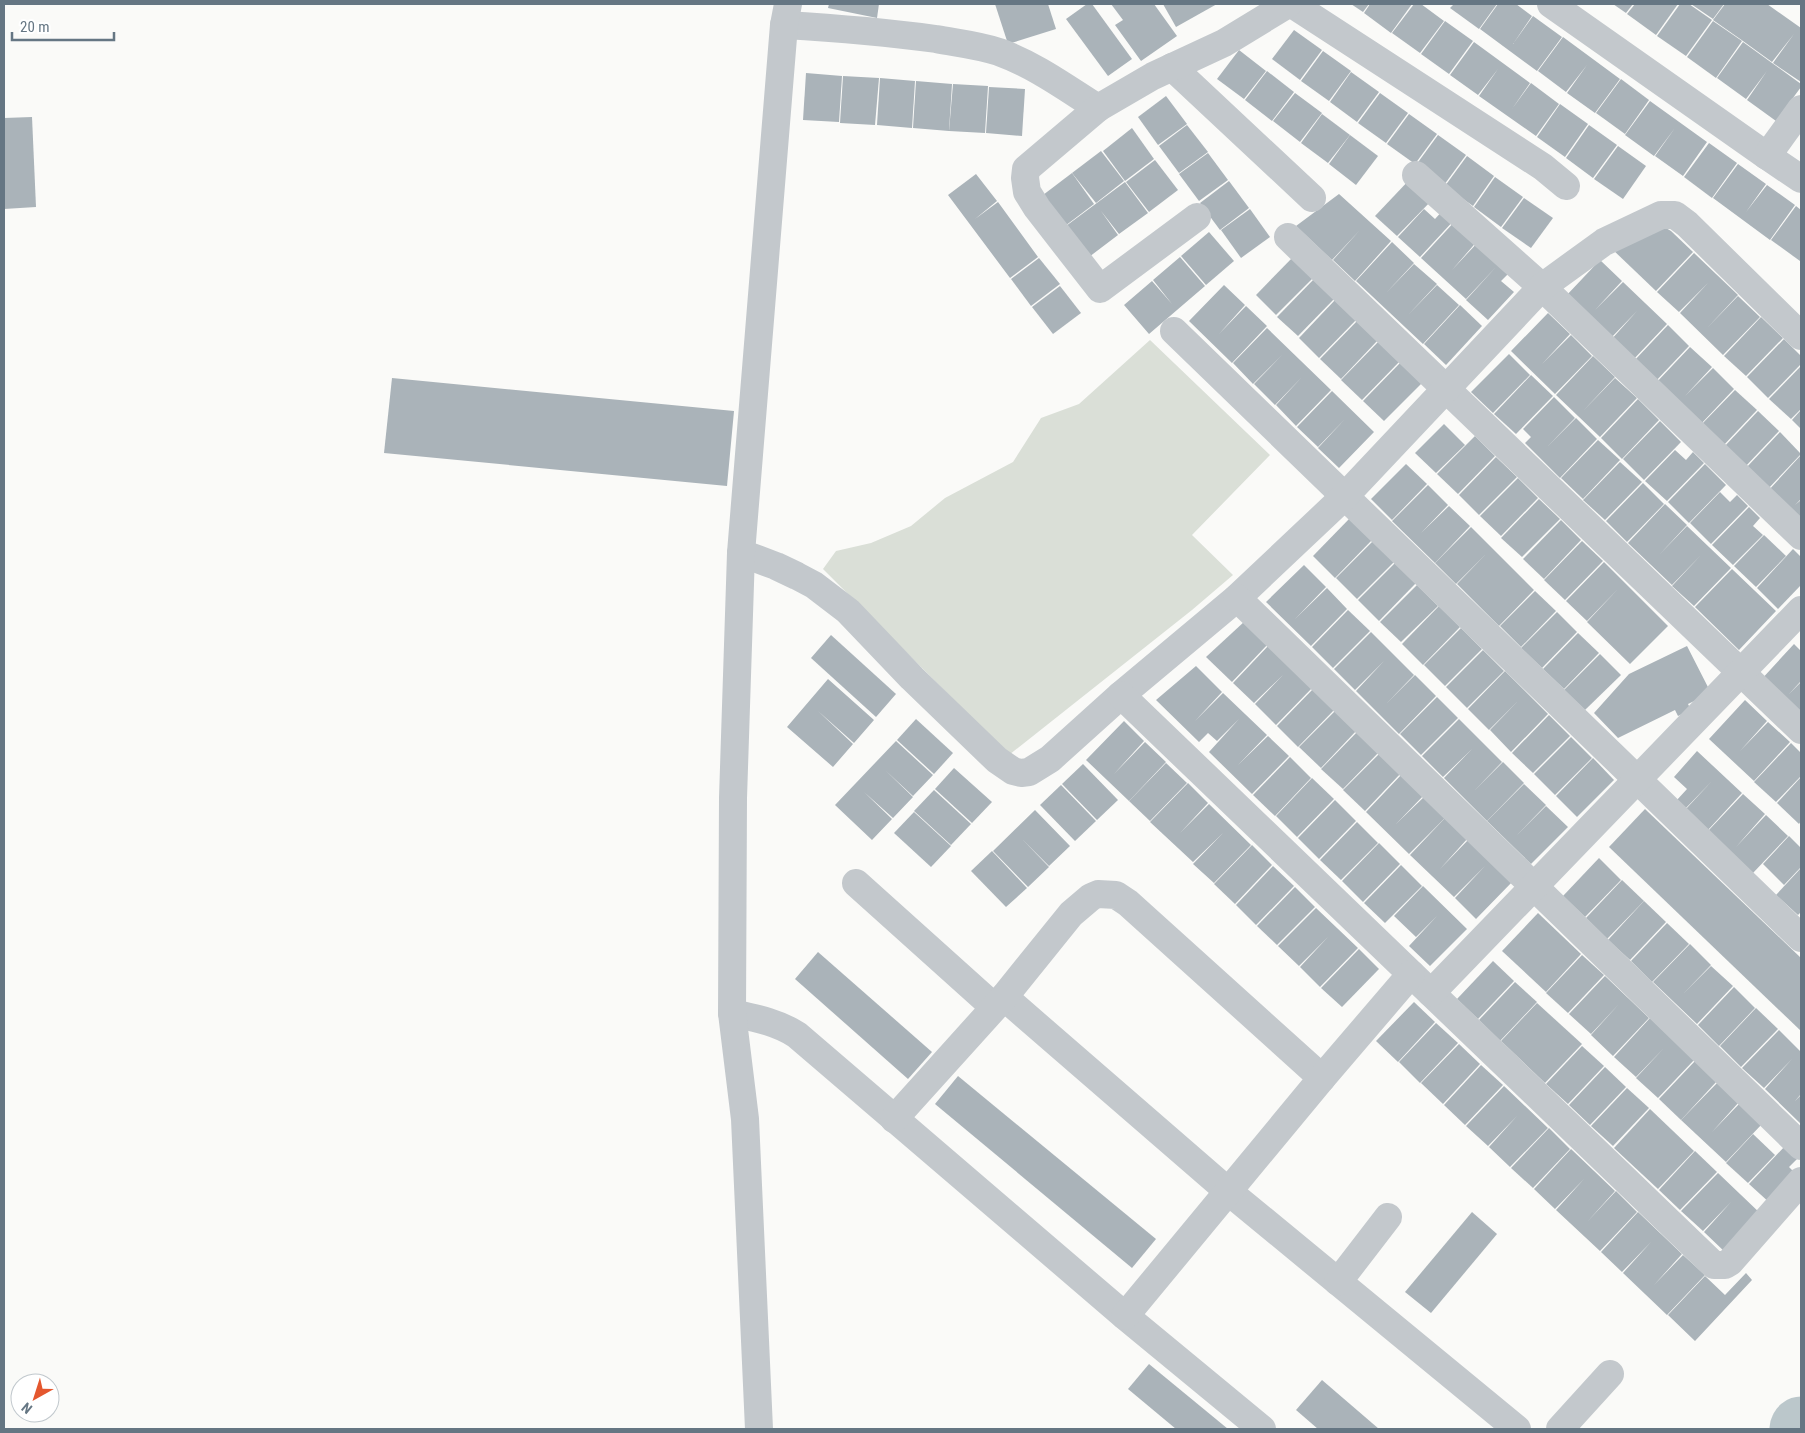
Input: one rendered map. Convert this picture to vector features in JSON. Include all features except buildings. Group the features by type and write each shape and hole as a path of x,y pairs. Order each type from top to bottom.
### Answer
{"street":[{"path":"1197,217 1100,289 1037,208 1027,192 1025,178 1028,166 1098,108 1172,67 1224,42 1290,4 1543,167 1566,186"},
{"path":"1551,4 1801,179"},
{"path":"759,1429 746,1119 732,1013 733,798 741,553 786,14 973,45 998,52 1041,72 1098,108"},
{"path":"1172,67 1312,198"},
{"path":"1767,156 1801,109"},
{"path":"1416,175 1542,288 1801,536"},
{"path":"741,553 797,576 848,611 912,678 996,760 1013,771 1029,772 1040,767 1121,695 1237,598 1345,496 1542,288 1604,242 1661,215 1670,214 1680,218 1801,336"},
{"path":"1288,237 1801,730"},
{"path":"1174,331 1801,938"},
{"path":"1237,598 1801,1146"},
{"path":"1431,993 1801,610"},
{"path":"1121,695 1714,1265 1725,1265 1730,1262 1801,1181"},
{"path":"856,883 1517,1429"},
{"path":"894,1119 999,1002 1071,914 1091,897 1098,894 1110,894 1128,903 1322,1078"},
{"path":"1125,1316 1322,1078 1411,974"},
{"path":"732,1013 768,1021 792,1032 1125,1316 1262,1429"},
{"path":"1338,1282 1388,1217"},
{"path":"1560,1429 1610,1374"}],"shaded area":[{"path":"1150,340 1270,455 1192,535 1233,575 1192,610 1009,755 823,569 836,551 871,543 911,526 945,498 1013,462 1041,418 1079,404"}]}
